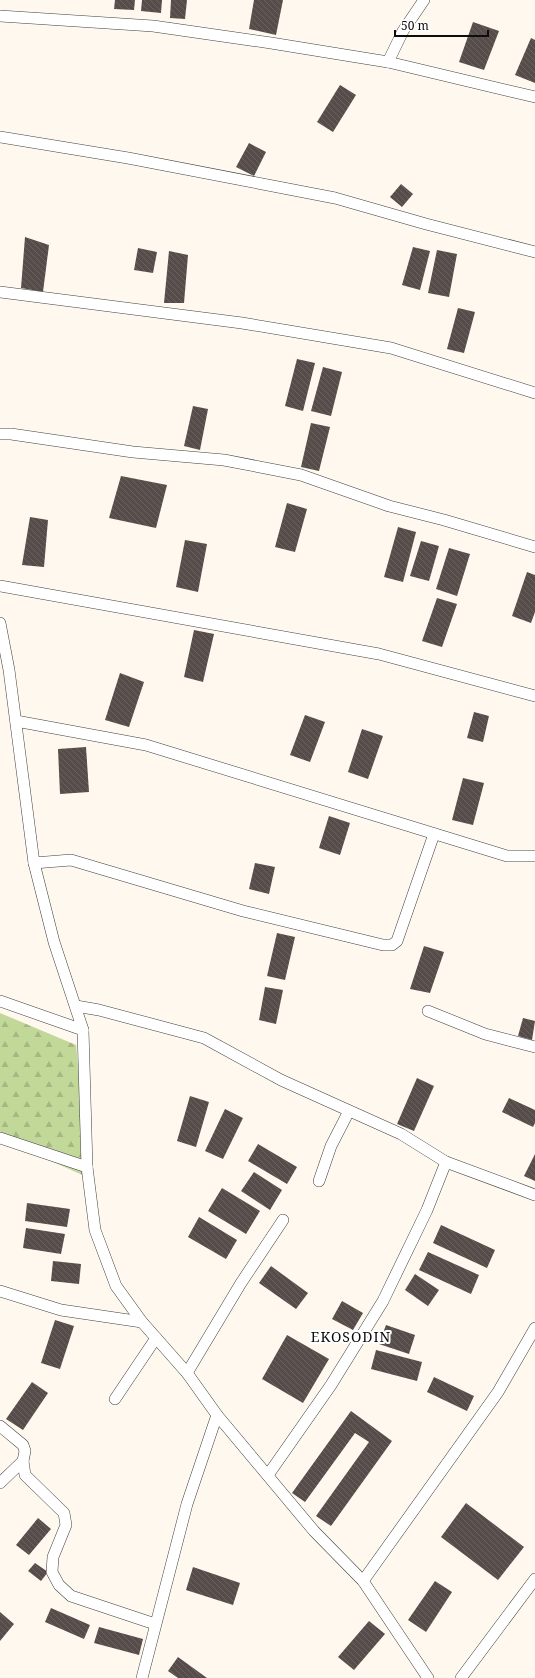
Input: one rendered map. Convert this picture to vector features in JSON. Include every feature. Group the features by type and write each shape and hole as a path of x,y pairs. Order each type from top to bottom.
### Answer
{"street":[{"path":"388,62 403,31 424,0"},
{"path":"0,16 152,26 271,43 388,62 535,97"},
{"path":"0,137 128,158 335,198 426,224 535,252"},
{"path":"0,292 242,323 391,348 535,393"},
{"path":"0,434 11,434 133,452 224,460 301,475 389,506 444,520 535,547"},
{"path":"0,586 379,654 535,696"},
{"path":"0,623 4,669 16,721 34,863 54,942 83,1030 87,1167 95,1230 116,1286 142,1322 187,1373 217,1415 314,1531 363,1581 428,1678"},
{"path":"16,721 146,745 507,856 535,856"},
{"path":"34,863 71,860 243,911 376,943 392,945 397,941 434,834"},
{"path":"0,1001 83,1030"},
{"path":"76,1006 99,1010 204,1038 281,1080 349,1112 401,1134 446,1162 535,1194"},
{"path":"428,1011 485,1034 535,1047"},
{"path":"319,1181 331,1146 349,1112"},
{"path":"0,1138 87,1167"},
{"path":"268,1475 331,1385 383,1301 427,1210 446,1162"},
{"path":"187,1373 241,1283 283,1220"},
{"path":"0,1291 61,1310 142,1322"},
{"path":"363,1581 498,1392 535,1328"},
{"path":"116,1399 156,1338"},
{"path":"142,1678 187,1504 217,1415"},
{"path":"0,1426 23,1445 25,1452 23,1461 25,1475 64,1513 66,1525 53,1557 52,1572 59,1586 71,1596 155,1624"},
{"path":"0,1483 23,1461"},
{"path":"461,1678 535,1579"}],"green space":[{"path":"0,1013 76,1045 89,1178 0,1138"}],"building":[{"path":"115,0 135,0 134,10 114,9"},
{"path":"142,0 162,0 161,13 141,11"},
{"path":"171,0 187,0 185,19 170,18"},
{"path":"254,0 283,0 276,35 249,29"},
{"path":"473,22 499,31 484,70 459,62"},
{"path":"531,38 535,40 535,83 515,75"},
{"path":"340,85 356,95 333,132 317,122"},
{"path":"249,143 266,152 254,176 236,167"},
{"path":"401,184 413,194 402,207 390,197"},
{"path":"25,237 49,245 43,292 21,288"},
{"path":"413,247 430,251 420,290 402,285"},
{"path":"138,248 157,252 153,273 134,270"},
{"path":"437,250 457,254 449,297 428,293"},
{"path":"169,251 188,255 184,303 164,303"},
{"path":"458,308 475,312 464,353 447,349"},
{"path":"297,359 315,363 303,411 285,406"},
{"path":"323,367 342,372 331,416 311,411"},
{"path":"193,406 208,409 200,450 184,446"},
{"path":"311,423 330,427 319,471 301,467"},
{"path":"121,476 167,485 156,528 109,518"},
{"path":"287,503 307,509 295,552 275,547"},
{"path":"30,517 48,520 44,567 22,565"},
{"path":"398,527 416,532 403,582 384,577"},
{"path":"185,540 207,544 198,592 176,587"},
{"path":"421,541 439,546 429,581 410,576"},
{"path":"449,548 470,554 457,596 436,589"},
{"path":"527,572 535,575 535,612 531,623 512,616"},
{"path":"437,598 457,604 442,647 422,641"},
{"path":"194,630 214,634 203,682 184,677"},
{"path":"120,673 144,682 129,727 105,720"},
{"path":"474,712 489,716 483,742 467,738"},
{"path":"305,715 325,722 310,762 290,755"},
{"path":"362,729 383,736 368,779 348,772"},
{"path":"86,747 89,792 60,794 58,749"},
{"path":"463,778 484,783 473,825 452,820"},
{"path":"329,816 350,823 340,855 319,848"},
{"path":"255,863 275,867 269,894 249,889"},
{"path":"277,933 295,937 285,980 267,976"},
{"path":"424,946 444,952 430,993 410,989"},
{"path":"265,987 283,990 276,1024 259,1020"},
{"path":"523,1018 535,1021 532,1040 518,1036"},
{"path":"417,1078 434,1086 414,1131 397,1124"},
{"path":"190,1096 209,1102 196,1147 177,1141"},
{"path":"509,1098 535,1110 535,1123 533,1127 502,1112"},
{"path":"225,1109 243,1118 223,1159 205,1151"},
{"path":"258,1144 297,1167 287,1184 248,1161"},
{"path":"535,1154 535,1181 524,1176"},
{"path":"254,1172 282,1190 270,1210 241,1191"},
{"path":"222,1188 260,1211 246,1234 208,1211"},
{"path":"27,1203 70,1209 67,1227 25,1221"},
{"path":"199,1217 237,1240 226,1259 188,1237"},
{"path":"441,1225 495,1250 487,1268 433,1243"},
{"path":"26,1228 65,1234 61,1254 23,1248"},
{"path":"428,1252 479,1275 471,1294 419,1270"},
{"path":"53,1261 81,1264 79,1284 51,1281"},
{"path":"271,1266 308,1293 296,1309 259,1283"},
{"path":"415,1274 439,1290 428,1306 405,1290"},
{"path":"342,1301 363,1313 353,1330 332,1319"},
{"path":"55,1320 74,1326 60,1369 41,1363"},
{"path":"386,1325 415,1335 409,1354 379,1344"},
{"path":"287,1335 329,1359 303,1403 262,1379"},
{"path":"376,1350 422,1362 417,1381 371,1369"},
{"path":"434,1377 474,1396 467,1411 427,1392"},
{"path":"32,1382 48,1393 23,1430 6,1419"},
{"path":"351,1411 392,1441 331,1526 316,1516 369,1442 355,1433 305,1502 292,1493"},
{"path":"466,1503 524,1547 498,1580 441,1537"},
{"path":"38,1518 51,1529 29,1555 16,1545"},
{"path":"35,1563 48,1572 41,1581 28,1571"},
{"path":"193,1567 240,1583 233,1605 186,1590"},
{"path":"435,1581 452,1592 426,1632 408,1620"},
{"path":"51,1608 90,1625 84,1639 45,1622"},
{"path":"0,1612 14,1624 0,1641"},
{"path":"369,1621 385,1634 354,1670 338,1657"},
{"path":"99,1627 143,1639 139,1655 94,1643"},
{"path":"178,1657 207,1678 178,1678 168,1671"}],"district":[{"name":"EKOSODIN","path":"351,1336"}]}
